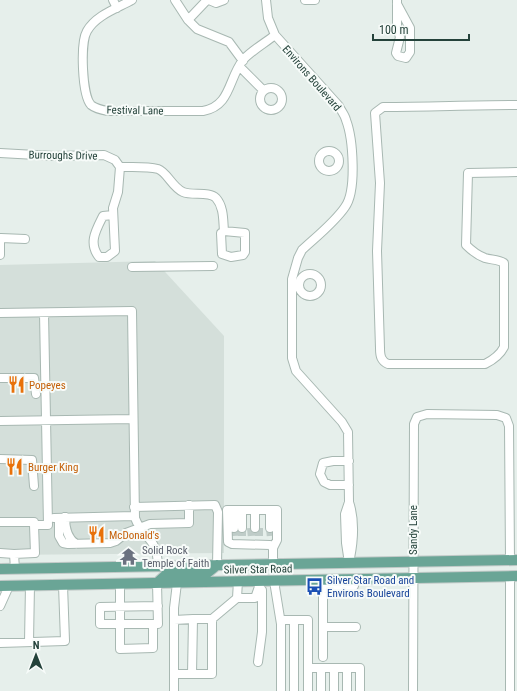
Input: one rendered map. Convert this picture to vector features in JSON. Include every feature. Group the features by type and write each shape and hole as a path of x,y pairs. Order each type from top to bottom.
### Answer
{"main road":[{"name":"Silver Star Road","path":"0,569 513,560"},
{"path":"157,583 168,573 207,573 217,565"},
{"name":"Silver Star Road","path":"4,586 177,582 238,582 260,584 274,581 323,584 355,579 513,576"}],"street":[{"path":"113,0 117,8"},
{"name":"Festival Lane","path":"132,0 101,17 91,25 86,32 84,40 84,89 91,105 97,109 108,111 213,110 222,103 242,64 275,35"},
{"path":"175,0 188,20 197,29 229,42 242,64 263,90"},
{"path":"188,20 208,0 216,3 224,0"},
{"name":"Environs Boulevard","path":"266,0 268,18 275,35 339,106 346,119 352,160 350,197 345,207 298,258 295,286 292,358 296,371 342,422 348,432 348,502 353,515 353,543 349,563"},
{"path":"305,0 315,0"},
{"path":"397,2 410,28 410,52 406,58 398,56 396,53 400,37 397,28 397,2"},
{"path":"517,105 461,105 449,108 383,107 375,113 380,183 377,251 380,348 381,358 384,363 485,364 494,360 502,351 504,347 504,263 485,258 474,252 466,245 468,173 517,172"},
{"name":"Burroughs Drive","path":"0,153 54,156 104,155 115,160 120,168"},
{"path":"338,160 352,160"},
{"path":"113,215 103,216 95,230 93,240 94,251 99,257 107,257 115,251 113,215 120,168 158,169 163,172 174,186 184,192 214,196 218,200 222,212 224,231"},
{"path":"0,255 0,238 25,239"},
{"path":"132,267 213,266"},
{"path":"0,313 132,311 134,516 135,520 156,547 158,566"},
{"path":"34,525 48,525 44,313"},
{"path":"0,378 33,378 36,381 36,394"},
{"name":"Sandy Lane","path":"413,691 414,424 417,417 427,414 497,415 506,418 509,426 513,560"},
{"path":"0,421 133,419"},
{"path":"0,459 32,460 34,486"},
{"path":"348,461 323,463 320,474 324,482 330,484 348,485"},
{"path":"62,518 61,541 64,543 110,543 116,541 126,533 152,523 189,523 189,505"},
{"path":"134,506 215,505 218,512 217,565"},
{"path":"227,510 270,510 277,510 277,540 271,544 228,542 227,510"},
{"path":"247,510 247,528"},
{"path":"247,510 247,528"},
{"path":"247,510 247,528"},
{"path":"270,510 270,528"},
{"path":"48,518 134,516"},
{"path":"0,522 34,522 35,553 0,553"},
{"path":"271,544 274,564"},
{"path":"14,554 15,569"},
{"path":"510,691 513,576"},
{"path":"274,581 281,620 281,691"},
{"path":"174,691 174,620 177,582"},
{"path":"237,598 238,582"},
{"path":"157,583 158,606 158,624 100,624 100,607 158,606"},
{"path":"120,584 120,649 153,648 153,624"},
{"path":"174,620 212,619 237,598 255,598 260,584"},
{"path":"258,662 262,632 262,590 260,584"},
{"path":"323,584 323,657"},
{"path":"29,642 30,585"},
{"path":"0,643 65,641 63,585"},
{"path":"0,606 4,586"},
{"path":"192,619 192,674"},
{"path":"174,674 212,674 212,619"},
{"path":"281,620 308,620 308,691"},
{"path":"294,620 294,691"},
{"path":"323,627 356,627"},
{"path":"308,668 360,668 360,691"},
{"path":"321,668 321,691"},
{"path":"334,668 334,691"},
{"path":"347,668 347,691"}],"shaded area":[{"path":"155,261 224,336 224,553 0,555 0,265"}],"tunnel":[{"path":"234,528 235,539"},
{"path":"242,528 242,539"},
{"path":"251,528 252,539"},
{"path":"259,528 259,539"},
{"path":"270,528 271,539"}],"place":[{"name":"Popeyes","path":"16,385"},
{"name":"Burger King","path":"15,467"},
{"name":"McDonald's","path":"96,535"},
{"name":"Solid Rock Temple of Faith","path":"129,556"},
{"name":"Silver Star Road and Environs Boulevard","path":"314,586"}]}
